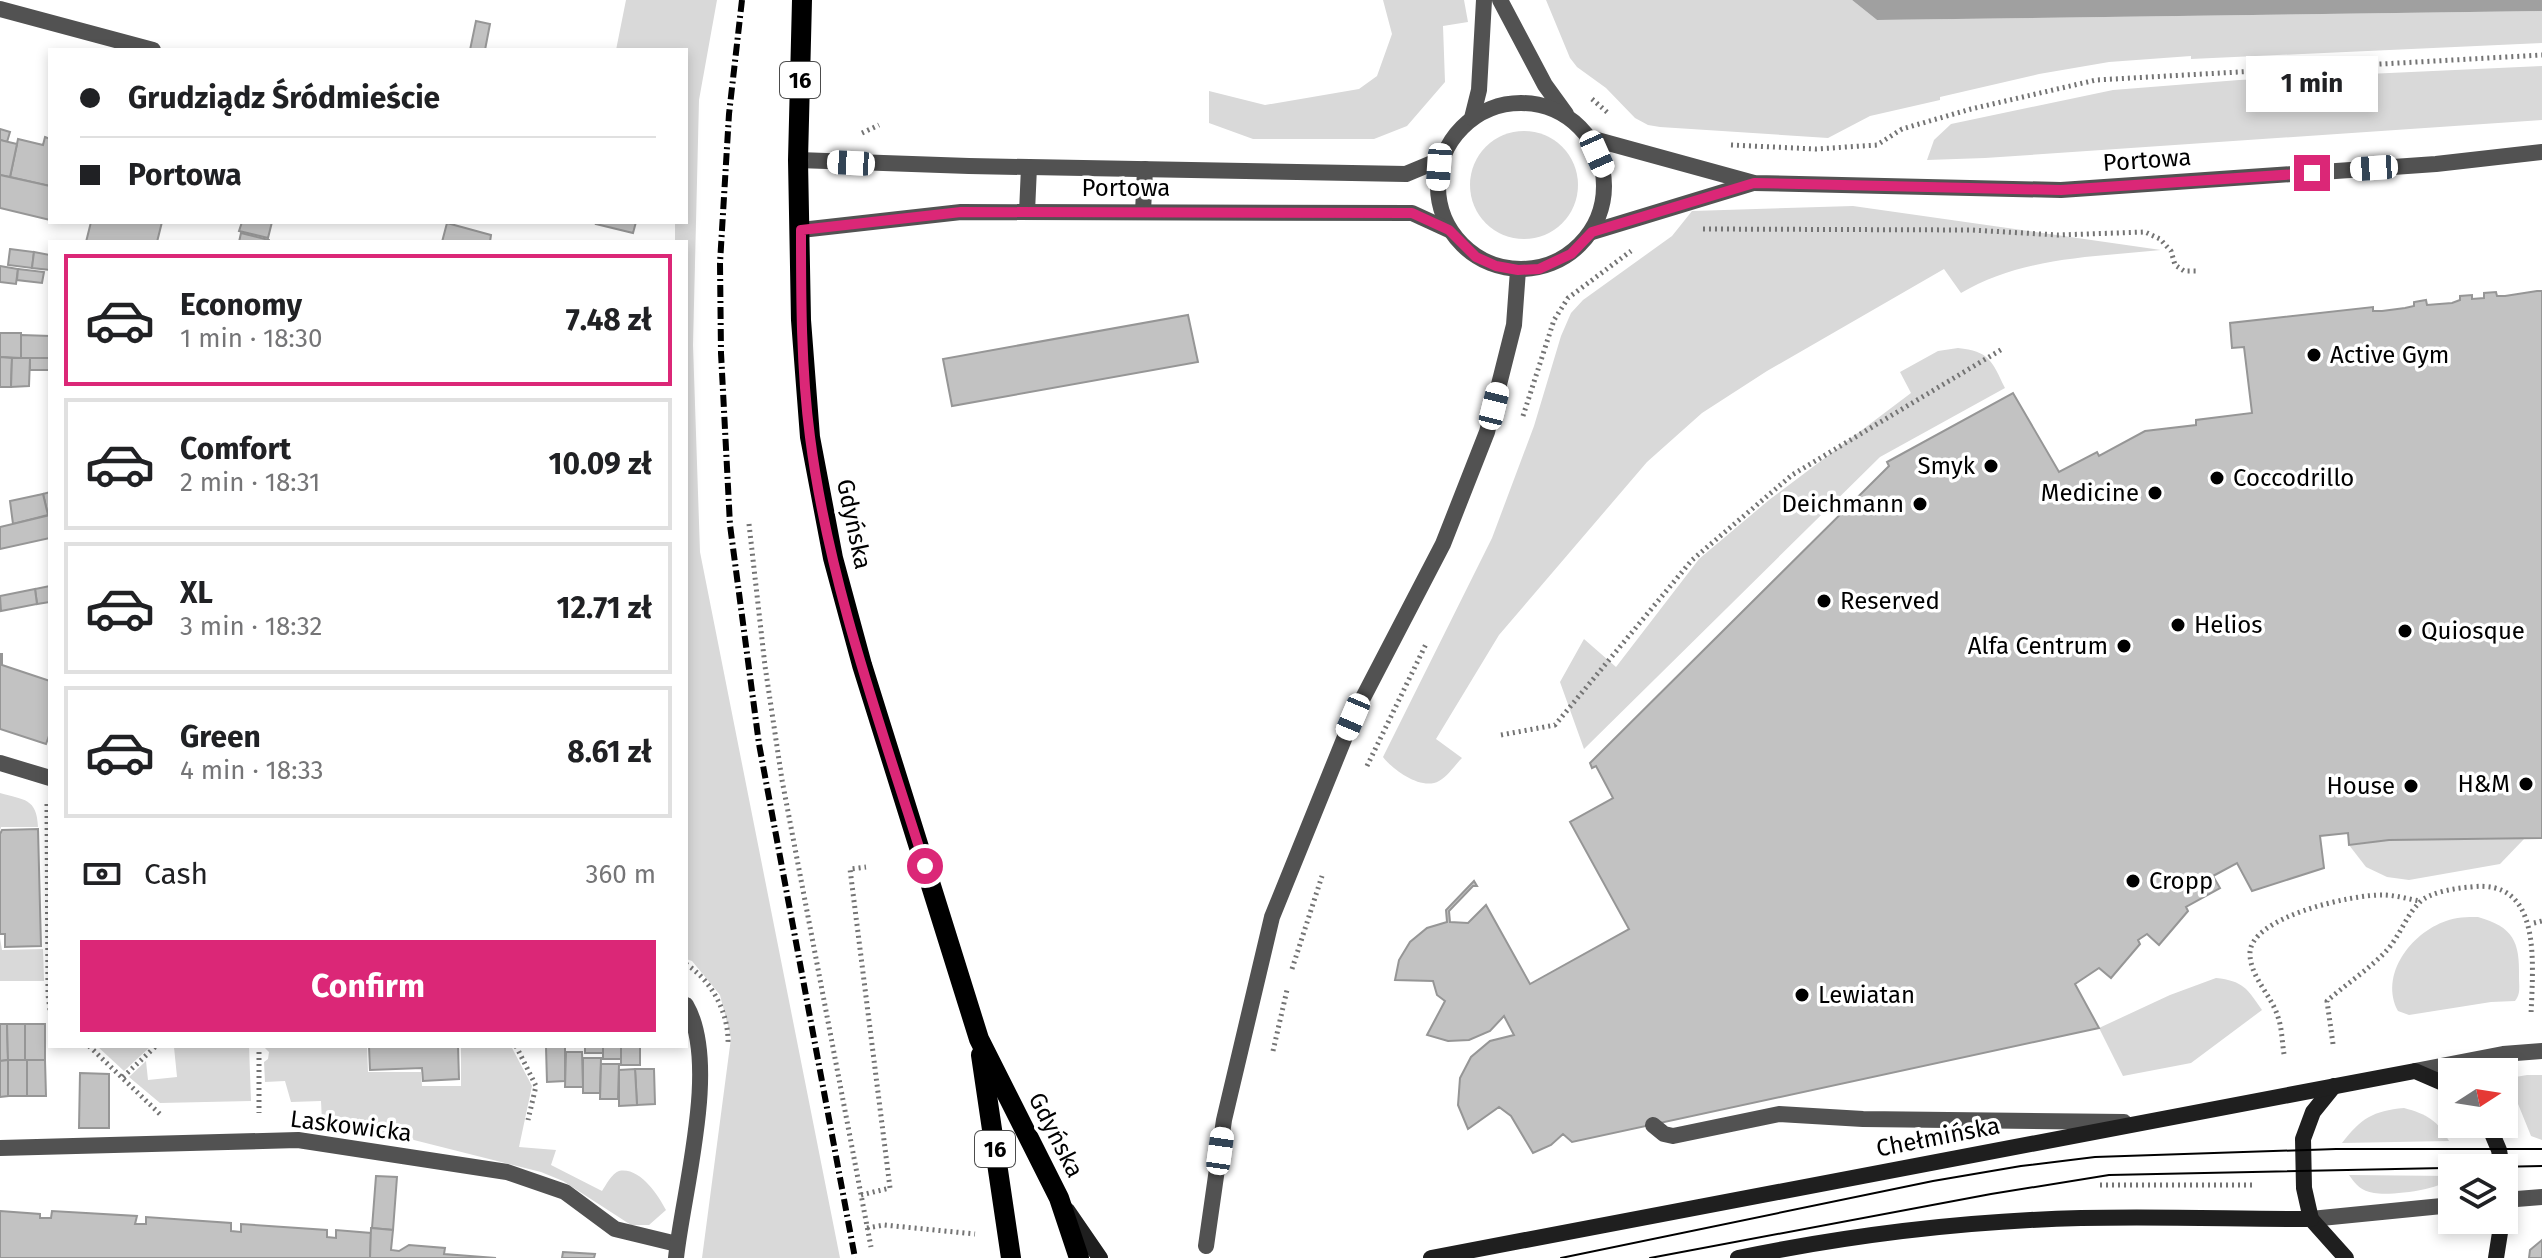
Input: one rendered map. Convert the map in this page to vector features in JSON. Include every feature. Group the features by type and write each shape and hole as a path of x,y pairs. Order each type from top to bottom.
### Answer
{"main road":[{"name":"Gdyńska","path":"802,0 798,160 801,320 810,437 833,558 862,665 979,1039 1011,1258"},
{"name":"Gdyńska","path":"979,1039 1059,1198 1079,1258"},
{"path":"2415,1071 2438,1081"},
{"name":"Chełmińska","path":"1431,1258 2415,1071"},
{"path":"2334,1086 2313,1112 2303,1139 2304,1188 2311,1219 2346,1258"},
{"path":"1059,1198 1100,1258"},
{"path":"1738,1258 1814,1242 1955,1226 2080,1218 2311,1219"},
{"path":"2496,1258 2500,1234"}],"street":[{"path":"1472,118 1479,90 1484,0"},
{"path":"1500,0 1545,85 1567,116 1590,138 1603,169 1603,205 1592,232 1571,254 1539,269 1518,270 1496,266 1476,257 1449,230 1439,204 1442,159 1451,140 1472,118 1504,104 1536,103 1567,116"},
{"path":"0,9 146,48"},
{"name":"Portowa","path":"1590,138 1754,183 2061,190 2436,164 2542,152"},
{"name":"Portowa","path":"798,160 1406,174 1442,159"},
{"path":"1027,212 1029,167"},
{"path":"1143,212 1145,169"},
{"name":"Portowa","path":"1592,232 1754,183"},
{"name":"Portowa","path":"801,230 961,212 1143,212 1412,213 1449,230"},
{"path":"1206,1246 1224,1120 1272,917 1353,717 1443,544 1487,432 1514,325 1518,270"},
{"path":"0,763 48,777"},
{"name":"Laskowicka","path":"0,1148 298,1140 507,1172 565,1192 615,1229 676,1251 702,1072 694,1019 688,1008"},
{"path":"2415,1071 2503,1054 2542,1051"},
{"path":"1653,1125 1664,1134 1673,1136 1779,1114 1863,1119 2142,1123"},
{"path":"2518,1198 2542,1197"},
{"path":"2311,1219 2438,1206"}],"path":[{"path":"1726,145 1816,149 1877,145 1902,129 1971,109 2096,80 2542,55"},
{"path":"1590,97 1613,117"},
{"path":"1699,228 1971,230 2058,235 2145,232 2160,239 2171,251 2175,265 2184,271 2196,271"},
{"path":"1501,735 1555,725 1692,560 1792,475 2004,348"},
{"path":"749,524 782,780 871,1247"},
{"path":"47,799 48,995"},
{"path":"861,1195 890,1188 850,869 866,867"},
{"path":"2284,1054 2278,1015 2261,986 2249,956 2252,942 2263,930 2303,911 2346,898 2382,895 2420,901 2457,888 2479,886 2504,889 2519,898 2534,923 2531,1015"},
{"path":"2333,1044 2327,1001 2387,950 2420,901"},
{"path":"2534,923 2542,921"},
{"path":"91,1048 189,1142"},
{"path":"123,1077 154,1048"},
{"path":"259,1048 259,1141"},
{"path":"517,1048 536,1086 528,1120"},
{"path":"2100,1185 2256,1185"},
{"path":"867,1228 884,1225 975,1234"}],"shaded area":[{"path":"626,0 717,0 699,100 693,345 700,552 840,1258 702,1258 731,1038 720,995 688,960 688,240 675,240 675,224 688,224 688,48 616,48"},
{"path":"1383,0 1464,0 1468,22 1443,26 1445,82 1407,126 1374,139 1253,139 1209,123 1209,91 1265,105 1359,89 1377,76 1392,34"},
{"path":"1546,0 1852,0 1877,20 2542,11 2542,43 2109,62 2039,74 1940,97 1940,100 1870,116 1828,138 1648,125 1635,118 1606,88 1577,67 1570,58"},
{"path":"1852,0 2542,0 2542,11 1877,20"},
{"path":"2542,66 2542,120 1927,160 1934,140 1951,124 2113,90 2239,80"},
{"path":"1524,131 1545,135 1562,147 1574,164 1578,185 1574,206 1562,223 1545,235 1524,239 1503,235 1486,223 1474,206 1470,185 1474,164 1486,147 1503,135"},
{"path":"1853,206 2161,250 2033,265 1984,281 1961,293 1944,269 1767,371 1702,413 1647,462 1499,635 1436,739 1462,758 1439,781 1432,783 1408,778 1394,768 1383,757 1492,538 1534,426 1571,313 1583,300 1672,236 1692,211"},
{"path":"1958,348 1977,352 1988,359 2005,388 1880,457 1584,749 1560,682 1584,639 1616,667 1699,559 1769,500 1911,393 1900,372 1938,351"},
{"path":"0,793 32,805 38,827 1,827 0,831"},
{"path":"2524,839 2500,864 2409,880 2387,877 2366,867 2349,845 2389,840"},
{"path":"2478,917 2507,931 2516,945 2519,987 2515,1001 2409,1015 2398,1011 2393,997 2393,983 2396,970 2410,945 2446,921"},
{"path":"0,938 2,950 43,949 44,981 0,981"},
{"path":"2216,978 2244,987 2262,1010 2191,1063 2123,1076 2099,1028 2170,995"},
{"path":"99,1048 149,1048 124,1071"},
{"path":"174,1048 249,1048 251,1101 160,1103 129,1077 146,1061 148,1080 177,1077"},
{"path":"265,1048 367,1048 368,1072 421,1072 422,1086 461,1086 461,1048 512,1048 532,1086 519,1147 556,1150 551,1165 602,1191 616,1172 634,1173 653,1190 666,1210 649,1225 631,1225 563,1181 541,1172 394,1135 332,1134 322,1122 321,1101 291,1102 285,1081 265,1082 264,1062 269,1052"},
{"path":"2542,1075 2542,1140 2531,1136 2518,1104 2518,1077"},
{"path":"2404,1108 2419,1113 2438,1125 2438,1138 2447,1138 2449,1141 2342,1143 2368,1117"},
{"path":"2349,1175 2438,1176 2438,1185 2404,1193 2369,1192 2357,1185"}],"building":[{"path":"476,21 490,24 485,48 470,48"},
{"path":"0,129 10,132 7,142 0,140"},
{"path":"45,137 48,138 48,186 10,177 18,139 43,145"},
{"path":"0,140 17,144 10,177 0,175"},
{"path":"0,175 48,186 48,220 0,208"},
{"path":"90,224 162,224 158,240 86,240"},
{"path":"241,224 272,224 268,238 239,231"},
{"path":"447,224 491,235 490,240 443,240"},
{"path":"596,224 635,224 633,233"},
{"path":"241,233 269,240 239,240"},
{"path":"10,249 34,252 32,268 8,265"},
{"path":"34,252 48,255 48,270 32,268"},
{"path":"0,266 18,269 16,284 0,282"},
{"path":"18,269 44,272 42,283 17,280"},
{"name":"Alfa Centrum","path":"2542,291 2542,838 2389,840 2349,845 2348,833 2320,836 2324,868 2252,891 2237,863 2213,876 2220,888 2186,907 2188,911 2159,945 2147,934 2138,940 2140,944 2111,978 2099,968 2075,984 2099,1028 1572,1142 1563,1134 1551,1145 1533,1153 1511,1116 1499,1107 1468,1129 1458,1105 1460,1078 1471,1057 1490,1041 1514,1035 1504,1016 1490,1031 1469,1040 1448,1041 1427,1035 1445,1001 1437,995 1433,981 1395,980 1399,960 1410,942 1427,928 1447,922 1446,910 1474,881 1477,886 1473,886 1449,911 1450,922 1468,923 1486,905 1530,984 1629,929 1570,822 1613,798 1596,766 1592,768 1590,763 1889,466 1887,462 2013,393 2059,472 2097,452 2099,456 2145,431 2196,425 2196,420 2252,413 2244,347 2232,348 2230,323 2373,307 2373,311 2382,311 2414,306 2414,302 2426,300 2427,305 2452,303 2460,300 2460,296 2472,295 2472,299 2484,298 2484,293 2496,292 2497,296 2505,296"},
{"path":"1188,315 1198,362 952,406 943,359"},
{"path":"0,333 21,333 21,358 0,357"},
{"path":"21,335 48,336 48,358 21,358"},
{"path":"0,357 12,358 11,387 0,387"},
{"path":"12,358 30,358 29,386 11,387"},
{"path":"30,358 48,358 48,370 30,370"},
{"path":"48,493 48,515 43,494"},
{"path":"43,494 48,515 13,524 10,501"},
{"path":"48,515 48,538 0,549 0,527"},
{"path":"48,586 48,602 37,604 35,589"},
{"path":"35,589 37,604 1,611 0,596"},
{"path":"2,654 2,665 48,680 48,738 46,744 0,729"},
{"path":"38,829 41,946 5,947 5,934 0,934 0,834 2,830"},
{"path":"0,1024 7,1024 8,1060 0,1061"},
{"path":"7,1024 25,1024 25,1060 8,1060"},
{"path":"25,1024 45,1024 45,1060 25,1060"},
{"path":"369,1048 458,1048 459,1079 423,1081 422,1068 370,1070"},
{"path":"546,1048 565,1048 565,1081 547,1082"},
{"path":"585,1048 603,1048 603,1053 585,1053"},
{"path":"603,1048 621,1048 621,1059 603,1059"},
{"path":"621,1048 640,1048 640,1065 621,1065"},
{"path":"566,1052 582,1052 583,1087 565,1087"},
{"path":"583,1058 601,1058 600,1093 583,1093"},
{"path":"8,1060 8,1096 0,1097 0,1061"},
{"path":"8,1060 27,1060 27,1096 8,1096"},
{"path":"27,1060 45,1060 46,1096 27,1096"},
{"path":"601,1064 619,1064 618,1099 600,1099"},
{"path":"635,1069 654,1069 655,1104 637,1105"},
{"path":"635,1069 637,1105 619,1106 619,1070"},
{"path":"80,1073 109,1074 109,1128 79,1128"},
{"path":"376,1176 397,1177 393,1230 372,1228"},
{"path":"0,1211 40,1214 40,1218 51,1218 52,1211 137,1216 135,1224 146,1224 146,1217 231,1223 231,1231 241,1232 241,1224 327,1230 327,1237 336,1238 336,1230 371,1233 370,1258 0,1258"},
{"path":"371,1228 393,1230 391,1250 399,1251 409,1245 445,1248 444,1254 496,1258 370,1258"},
{"path":"2542,1240 2542,1258 2529,1258 2530,1250"},
{"path":"563,1252 595,1254 594,1258 562,1258"}],"tram line":[{"path":"1561,1258 1933,1181 2095,1157 2336,1149 2542,1149"},
{"path":"1650,1258 2109,1175 2542,1166"}],"railway":[{"path":"742,0 729,114 720,263 721,353 730,525 759,744 855,1258"}],"place":[{"name":"Active Gym","path":"2314,355"},
{"name":"Smyk","path":"1991,466"},
{"name":"Coccodrillo","path":"2217,478"},
{"name":"Medicine","path":"2155,493"},
{"name":"Deichmann","path":"1920,504"},
{"name":"Reserved","path":"1824,601"},
{"name":"Helios","path":"2178,625"},
{"name":"Quiosque","path":"2405,631"},
{"name":"Alfa Centrum","path":"2124,646"},
{"name":"H&M","path":"2526,784"},
{"name":"House","path":"2411,786"},
{"name":"Cropp","path":"2133,881"},
{"name":"Lewiatan","path":"1802,995"}],"route":[{"path":"925,866 862,665 833,558 810,437 801,320 801,230 961,212 1412,213 1449,230 1476,257 1496,266 1518,270 1539,269 1571,254 1592,232 1754,183 2061,190 2312,173"}]}
